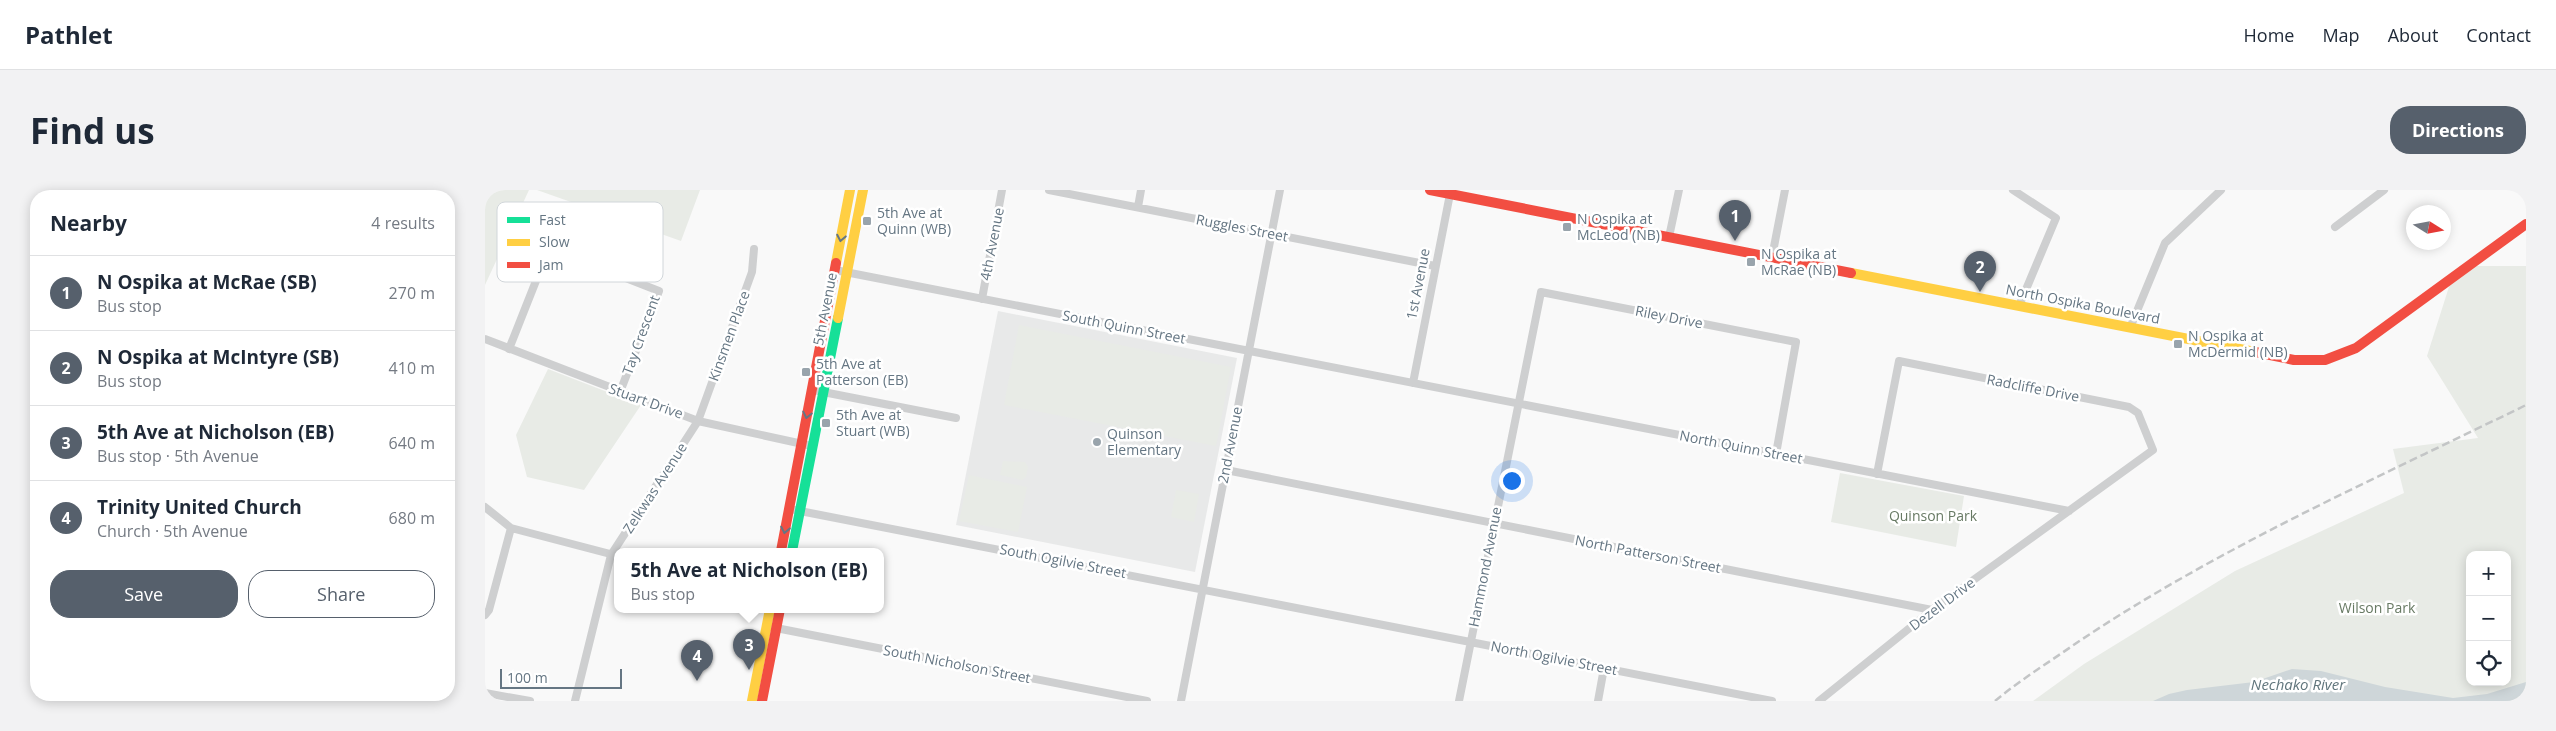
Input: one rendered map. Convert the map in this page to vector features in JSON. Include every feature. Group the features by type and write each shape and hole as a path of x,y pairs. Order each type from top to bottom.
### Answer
{"street":[{"name":"5th Avenue","path":"782,548 812,446 835,270 850,190"},
{"name":"5th Avenue","path":"792,548 801,444 818,391 847,272 863,190"},
{"name":"4th Avenue","path":"982,299 1002,190"},
{"name":"Ruggles Street","path":"1049,190 1435,266"},
{"path":"1137,207 1141,190"},
{"name":"2nd Avenue","path":"1181,701 1280,190"},
{"name":"North Ospika Boulevard","path":"1430,190 1450,192 1772,258 2294,360 2325,360 2357,348 2526,224"},
{"path":"1669,237 1679,190"},
{"path":"1772,258 1785,190"},
{"path":"2013,190 2057,218 2019,306"},
{"path":"2130,328 2165,243 2221,190"},
{"path":"2335,227 2384,190"},
{"name":"1st Avenue","path":"1413,383 1450,192"},
{"name":"Kinsmen Place","path":"698,421 752,272 754,249"},
{"name":"South Quinn Street","path":"835,270 1413,383"},
{"name":"Tay Crescent","path":"509,349 536,282"},
{"name":"Tay Crescent","path":"620,392 659,292 634,282"},
{"name":"Riley Drive","path":"1517,403 1541,292 1796,342 1776,454"},
{"name":"Stuart Drive","path":"485,339 698,421 812,446"},
{"name":"Radcliffe Drive","path":"1877,474 1899,361 2134,409 2153,450 2069,511"},
{"name":"North Quinn Street","path":"1413,383 2069,511"},
{"path":"818,391 956,418"},
{"name":"Hammond Avenue","path":"1459,701 1517,403"},
{"name":"Zelkwas Avenue","path":"619,548 698,421"},
{"name":"North Patterson Street","path":"1226,470 1932,610"},
{"path":"485,507 511,528 614,556"},
{"name":"South Ogilvie Street","path":"794,509 1337,615"},
{"name":"Dezell Drive","path":"1819,701 1932,610 2069,511"},
{"path":"485,616 489,610 511,528"},
{"name":"Zelkwas Avenue","path":"575,701 614,556"},
{"path":"763,701 772,627 770,613"},
{"path":"752,701 772,627 778,613"},
{"name":"North Ogilvie Street","path":"1337,615 1772,701"},
{"name":"South Nicholson Street","path":"772,627 1147,701"},
{"path":"1598,701 1604,668"},
{"path":"485,693 530,701"}],"shaded area":[{"name":"Quinson Elementary","path":"998,311 1237,358 1195,572 956,525"}],"green space":[{"path":"485,190 529,190 523,202 497,202 497,259 485,285"},
{"path":"537,190 700,190 681,241 663,235 663,202 571,202"},
{"name":"Wilson Park","path":"2470,266 2526,266 2526,701 2033,701 2084,664 2235,571 2404,493 2393,449 2478,438 2427,356 2454,271"},
{"path":"1019,325 1231,367 1216,446 1004,405"},
{"path":"548,369 641,405 584,490 527,477 516,435"},
{"path":"1003,461 1025,462 1028,467 1026,477 1022,480 1000,475"},
{"name":"Quinson Park","path":"1840,473 1964,496 1956,547 1831,522"},
{"path":"969,475 1027,487 1018,532 959,521"},
{"path":"1176,490 1199,494 1194,522 1171,517"}],"water":[{"name":"Nechako River","path":"2292,669 2321,671 2385,687 2453,698 2487,694 2526,682 2526,701 2153,701 2169,694 2187,690 2254,682"}],"railway":[{"path":"1995,701 2075,644 2183,577 2296,517 2526,405"}],"traffic: fast":[{"path":"793,548 838,318"}],"traffic: slow":[{"path":"836,263 850,190"},
{"path":"838,318 863,190"},
{"path":"1851,273 2255,352"},
{"path":"752,701 769,613"}],"traffic: jam":[{"path":"1430,190 1851,273"},
{"path":"2255,352 2294,360 2325,360 2356,348 2526,224"},
{"path":"782,548 836,263"},
{"path":"762,701 779,613"}],"place":[{"name":"5th Ave at Quinn (WB)","path":"867,221"},
{"name":"N Ospika at McLeod (NB)","path":"1567,227"},
{"name":"N Ospika at McRae (SB)","path":"1735,241"},
{"name":"N Ospika at McRae (NB)","path":"1751,262"},
{"name":"N Ospika at McIntyre (SB)","path":"1980,292"},
{"name":"N Ospika at McDermid (NB)","path":"2178,344"},
{"name":"5th Ave at Patterson (EB)","path":"806,372"},
{"name":"5th Ave at Stuart (WB)","path":"826,423"},
{"name":"Quinson Elementary","path":"1097,442"},
{"name":"5th Ave at Nicholson (EB)","path":"749,670"},
{"name":"Trinity United Church","path":"697,681"}]}
